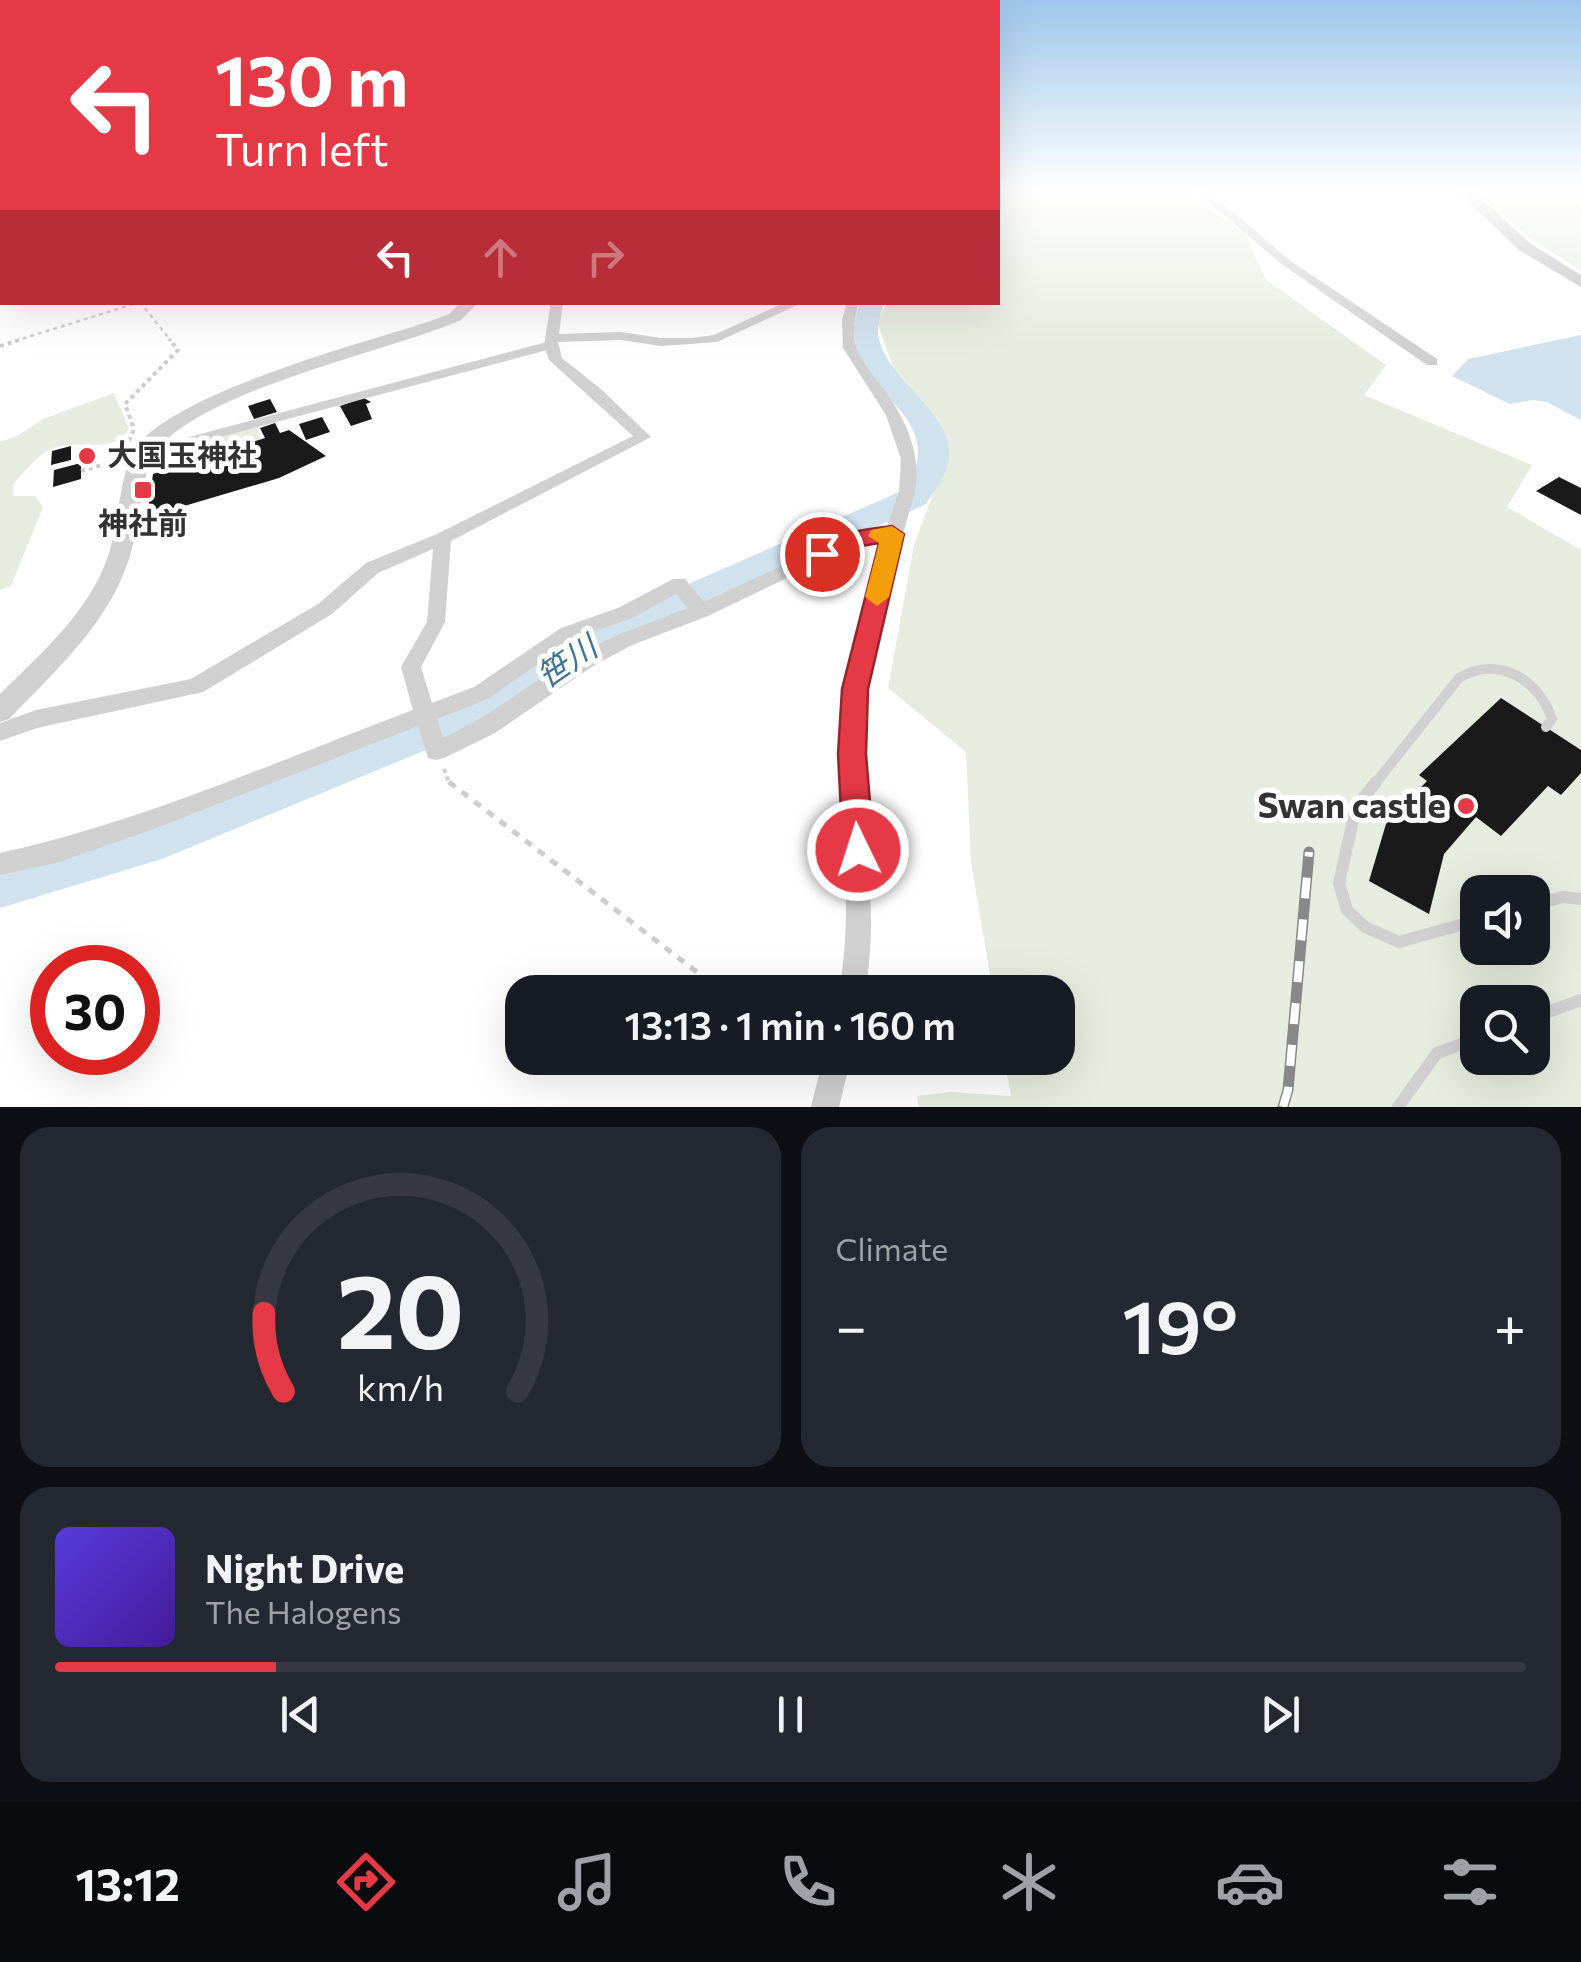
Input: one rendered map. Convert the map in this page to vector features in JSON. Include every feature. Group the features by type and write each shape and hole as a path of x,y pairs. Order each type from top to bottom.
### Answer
{"main road":[{"path":"1520,242 1581,282"}],"street":[{"path":"1261,242 1432,362"},
{"path":"0,711 74,635 100,598 118,562 132,457 148,442 190,414 434,326 467,305"},
{"path":"0,732 36,719 196,686 324,609 372,568 444,538 643,437 597,392 556,360 552,342 557,305"},
{"path":"552,342 621,336 661,342 717,338 791,305"},
{"path":"851,305 845,322 850,354 891,410 909,460 909,488 892,534 855,689 852,754 861,882 853,975"},
{"path":"444,538 436,622 411,667 436,750 488,727 586,660 852,540 892,534"},
{"path":"0,864 56,852 151,819 482,693 568,633 626,613 679,584 701,611"},
{"path":"825,1107 833,1075"}],"lane":[{"path":"132,457 552,342"},
{"path":"1460,925 1399,942 1365,927 1347,910 1339,883 1356,807 1459,678 1479,667 1500,669 1527,683 1550,704 1552,720 1546,727"},
{"path":"1550,900 1581,899"},
{"path":"1550,1011 1581,1000"},
{"path":"1398,1107 1437,1053 1460,1045"}],"path":[{"path":"0,346 130,305"},
{"path":"81,471 132,457 134,429 125,404 178,350 142,305"},
{"path":"436,750 452,786 701,975"}],"shaded area":[{"path":"1000,242 1248,242 1266,280 1386,365 1364,395 1532,465 1507,507 1581,550 1581,1107 919,1107 917,1096 951,1092 1011,1096 1007,1075 1075,1075 1075,975 990,975 971,863 966,752 888,688 914,545 940,475 934,426 898,381 877,322 886,305 1000,305"},
{"path":"1535,242 1581,242 1581,271"},
{"path":"114,393 129,429 121,438 102,445 70,445 49,450 14,483 13,496 35,496 43,507 11,586 0,590 0,442 43,419"},
{"path":"255,427 261,439 153,474 158,453"}],"water":[{"path":"1581,335 1581,420 1547,402 1510,404 1452,376 1468,359"}],"building":[{"path":"364,398 371,402 366,404 372,419 351,426 340,406"},
{"path":"270,399 277,412 254,419 248,406"},
{"path":"322,417 330,432 306,440 299,424"},
{"path":"275,423 280,433 289,430 326,456 279,478 147,517 153,474 265,438 260,428"},
{"path":"71,446 71,460 51,465 52,451"},
{"path":"81,463 81,479 53,487 54,470"},
{"path":"1559,477 1581,488 1581,515 1536,491"},
{"name":"Swan castle","path":"1501,698 1581,750 1581,773 1561,795 1548,786 1501,836 1476,817 1444,854 1429,914 1369,881 1386,824 1427,781 1419,775"}],"waterway":[{"name":"笹川","path":"0,886 162,839 517,696 598,639 915,497 933,469 934,444 924,422 873,357 866,332 871,305"}],"railway":[{"path":"1283,1107 1288,1090 1309,852"}],"slow traffic":[{"path":"877,597 892,534 879,536"}],"place":[{"name":"大国玉神社","path":"87,456"},
{"name":"神社前","path":"143,490"},
{"name":"Swan castle","path":"1466,806"}],"route":[{"path":"822,554 852,540 892,534 855,689 852,754 858,850"}]}
